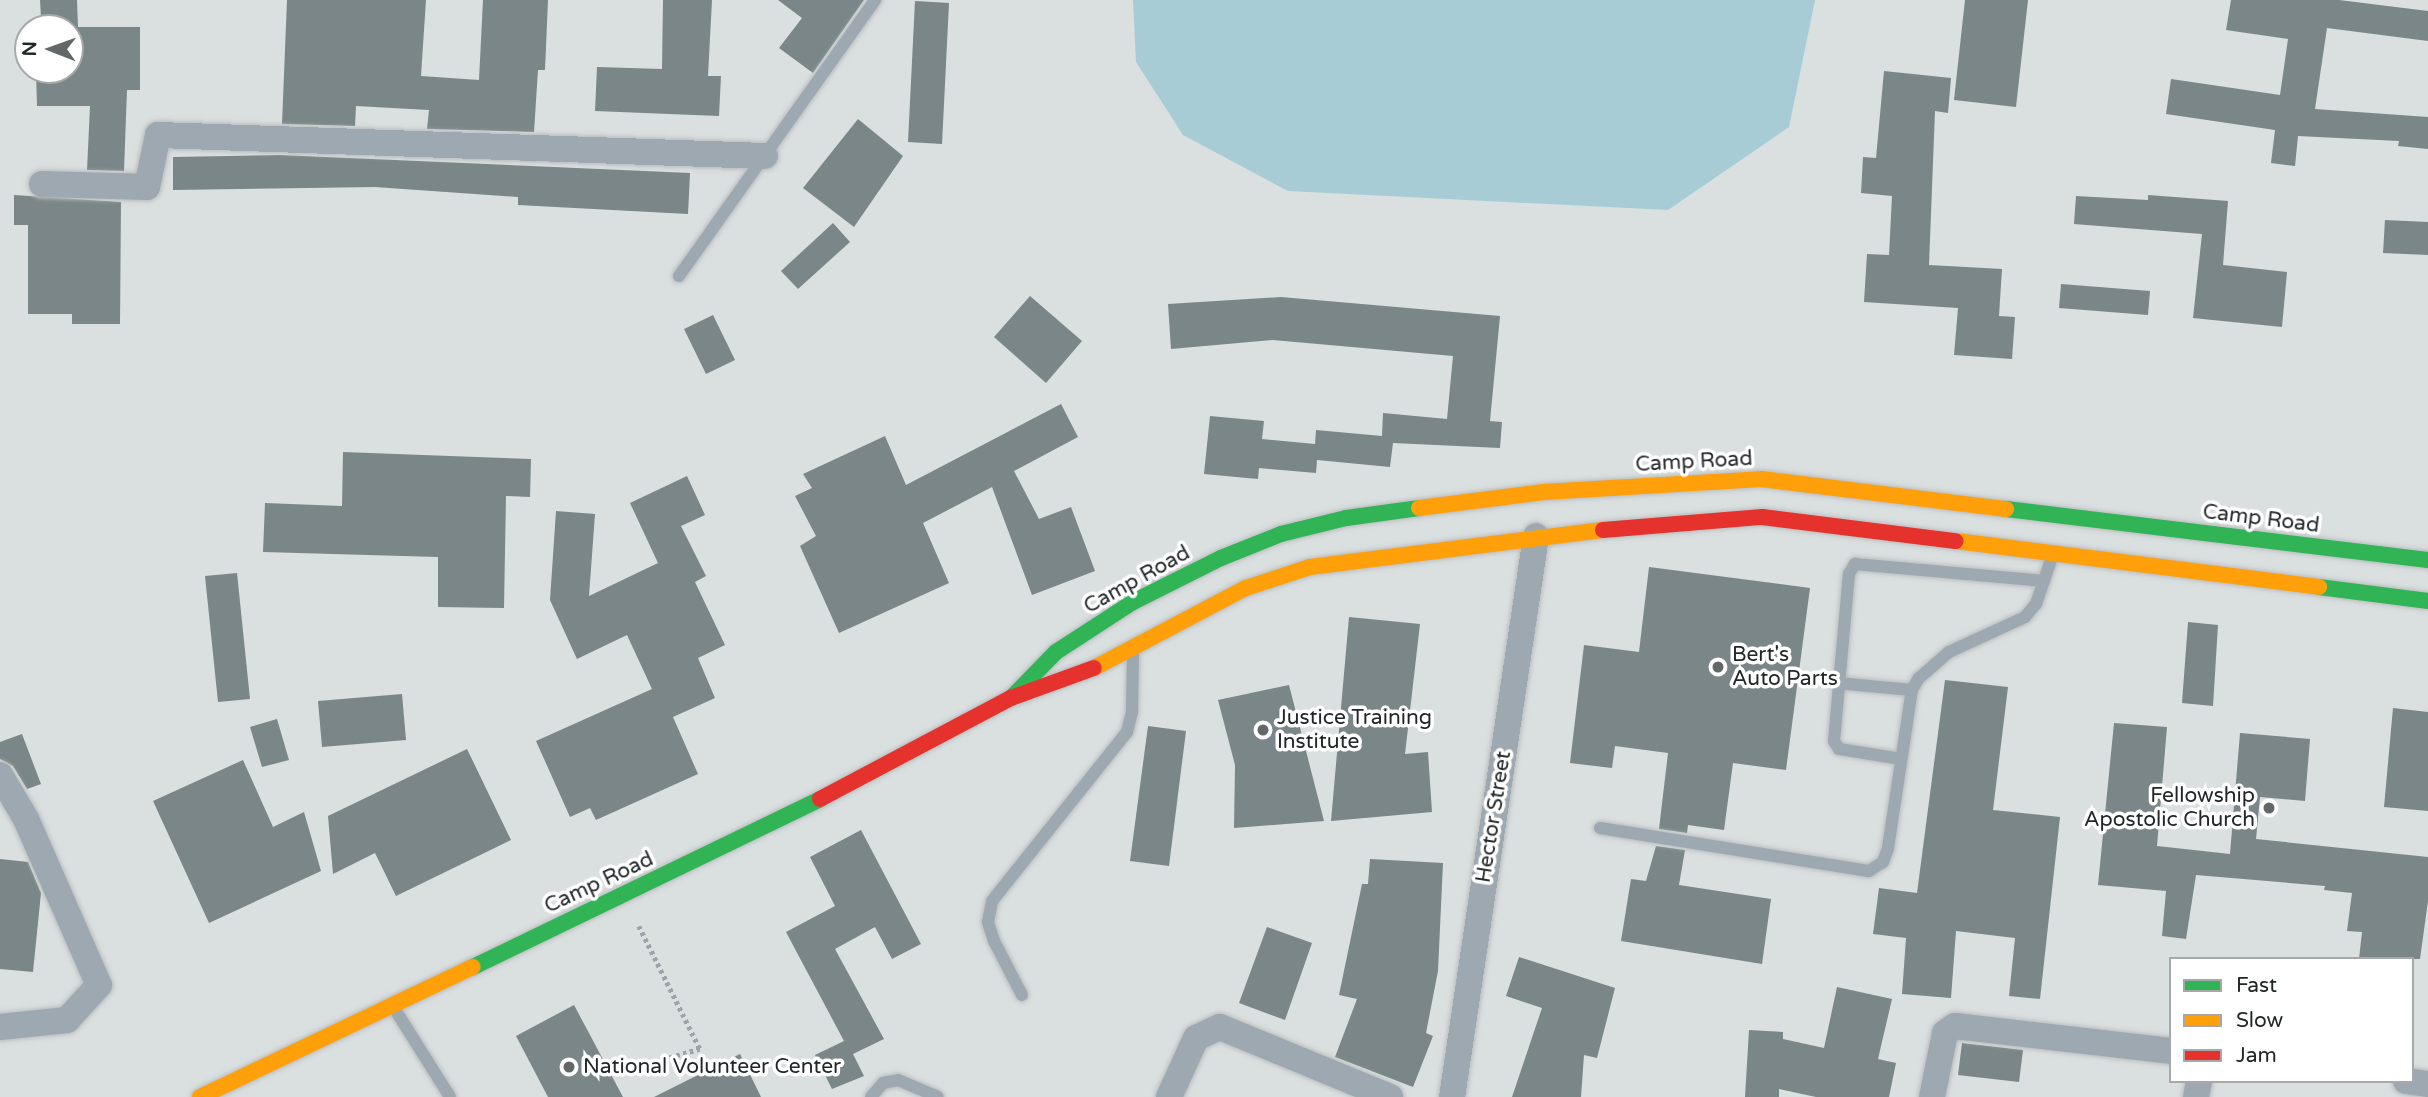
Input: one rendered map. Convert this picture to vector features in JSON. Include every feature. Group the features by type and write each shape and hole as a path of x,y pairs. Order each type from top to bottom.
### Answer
{"main road":[{"name":"Camp Road","path":"1011,698 1056,652 1133,602 1245,548 1346,518 1544,492 1761,478 2211,553 2428,601"},
{"name":"Camp Road","path":"200,1097 756,833 1011,698 1071,680 1246,588 1310,567 1536,536 1762,517 2054,554 2211,553 2428,560"}],"street":[{"path":"42,184 147,187 158,135 765,156"},
{"name":"Hector Street","path":"1452,1097 1536,536"},
{"path":"0,775 26,819 99,985 67,1020 0,1027"},
{"path":"1932,1097 1945,1033 1955,1026 2169,1051"},
{"path":"1169,1097 1196,1038 1220,1027 1390,1097"}],"lane":[{"path":"679,276 875,0"},
{"path":"1600,828 1869,871 1882,862 1888,848 1912,690 1927,668 1949,652 2025,617 2044,581 2054,554"},
{"path":"1901,759 1839,749 1832,731 1849,574 1855,564 2044,581"},
{"path":"1022,995 991,932 992,901 1127,732 1132,712 1133,647"},
{"path":"1837,683 1912,690"},
{"path":"392,1005 450,1097"},
{"path":"871,1097 883,1083 898,1080 938,1097"}],"path":[{"path":"623,894 700,1049 643,1066"}],"shaded area":[{"path":"1133,0 1815,0 1789,127 1668,210 1288,191 1183,135 1136,62"}],"building":[{"path":"40,0 77,0 78,14 41,14"},
{"path":"287,0 426,0 421,76 479,80 483,0 548,0 545,70 538,70 534,132 427,129 429,110 356,106 355,126 282,124"},
{"path":"663,0 712,0 708,76 721,76 719,116 595,111 597,67 662,69"},
{"path":"778,0 864,0 813,73 779,48 802,18"},
{"path":"1965,0 2028,0 2016,107 1954,100"},
{"path":"2231,0 2339,0 2428,11 2428,41 2327,28 2315,109 2428,117 2428,149 2398,146 2399,141 2298,136 2295,166 2271,163 2275,130 2166,114 2171,79 2280,95 2288,39 2226,30"},
{"path":"915,1 949,3 942,144 908,142"},
{"path":"84,27 140,27 140,90 127,90 124,171 87,170 90,106 37,106 36,84 84,84"},
{"path":"1884,71 1951,78 1948,113 1935,111 1929,265 2002,269 1999,316 2015,317 2012,359 1954,355 1958,308 1864,302 1867,254 1889,255 1892,196 1861,193 1863,157 1876,158"},
{"path":"858,119 903,156 854,227 803,188"},
{"path":"280,155 690,173 688,214 518,205 518,197 375,187 173,190 173,157"},
{"path":"14,195 121,202 120,324 72,324 72,314 28,314 28,225 14,225"},
{"path":"2148,195 2228,201 2223,265 2287,272 2282,327 2193,318 2202,234 2074,224 2076,196 2148,200"},
{"path":"2385,220 2428,222 2428,255 2383,253"},
{"path":"833,223 850,242 798,289 781,271"},
{"path":"2061,284 2150,291 2148,315 2059,308"},
{"path":"1030,296 1082,341 1046,383 994,337"},
{"path":"1281,297 1500,316 1490,421 1502,422 1500,448 1393,443 1390,467 1317,460 1316,473 1259,468 1258,479 1204,474 1210,416 1264,421 1262,439 1315,444 1316,430 1382,436 1383,413 1447,419 1453,356 1273,340 1171,349 1168,304"},
{"path":"713,315 735,360 706,374 684,329"},
{"path":"1061,404 1078,437 1014,471 1039,519 1071,507 1095,571 1032,595 992,487 923,523 949,583 839,633 800,546 816,536 795,496 812,488 803,474 885,436 906,485"},
{"path":"343,452 531,459 530,497 506,496 504,608 438,607 438,557 263,552 265,503 342,506"},
{"path":"687,476 705,515 681,526 706,576 695,582 725,645 698,658 715,698 673,717 698,774 596,820 590,808 570,817 536,741 652,689 627,635 577,659 550,600 556,511 595,514 589,596 658,563 630,503"},
{"name":"Bert's Auto Parts","path":"1649,567 1810,588 1786,770 1733,763 1724,830 1688,825 1687,833 1659,829 1668,753 1615,746 1612,768 1570,763 1584,645 1639,652"},
{"path":"237,573 250,699 218,702 205,576"},
{"path":"1349,617 1420,624 1405,754 1428,752 1432,812 1331,821"},
{"path":"2188,622 2218,625 2213,706 2182,703"},
{"path":"1945,680 2008,687 1993,810 2060,817 2040,999 2009,996 2015,938 1956,931 1951,998 1902,994 1906,938 1873,934 1879,888 1917,893"},
{"name":"Justice Training Institute","path":"1289,685 1324,821 1234,828 1235,765 1218,700"},
{"path":"402,694 406,740 322,747 318,701"},
{"path":"2393,708 2428,712 2428,811 2384,807"},
{"path":"277,719 289,760 262,767 250,727"},
{"path":"2114,723 2167,727 2157,846 2230,854 2240,733 2310,739 2305,801 2260,797 2256,839 2428,857 2428,901 2420,959 2359,957 2362,932 2347,931 2352,893 2324,890 2325,886 2196,875 2186,939 2162,936 2166,891 2098,885"},
{"path":"1148,726 1186,731 1169,866 1130,861"},
{"path":"22,734 41,784 27,789 13,766 0,759 0,742"},
{"path":"467,749 511,840 396,896 375,853 333,874 328,816"},
{"path":"243,760 273,827 304,812 321,871 209,923 153,801"},
{"path":"861,830 921,944 892,959 875,927 835,949 884,1039 853,1054 864,1076 832,1089 815,1055 844,1041 786,932 835,906 810,857"},
{"path":"1656,846 1685,850 1679,885 1771,899 1762,964 1621,941 1631,879 1646,881"},
{"path":"0,859 28,862 41,893 33,972 0,969"},
{"path":"1370,859 1443,863 1438,971 1426,1033 1433,1036 1413,1087 1335,1057 1357,999 1339,995 1362,884 1368,884"},
{"path":"1267,927 1312,943 1285,1020 1239,1003"},
{"path":"1519,957 1615,988 1597,1058 1584,1055 1581,1097 1512,1097 1542,1008 1506,996"},
{"path":"1837,987 1892,999 1878,1059 1896,1063 1889,1097 1816,1097 1779,1089 1779,1097 1745,1097 1749,1030 1783,1032 1783,1039 1824,1048"},
{"name":"National Volunteer Center","path":"574,1005 623,1097 548,1097 516,1036"},
{"path":"1962,1043 2023,1050 2019,1082 1958,1075"},
{"path":"740,1054 761,1097 654,1097"}],"traffic: fast":[{"path":"1013,696 1056,652 1133,602 1221,558 1281,534 1346,518 1419,508"},
{"path":"2006,509 2428,560"},
{"path":"2319,587 2428,601"},
{"path":"473,967 820,799"}],"traffic: slow":[{"path":"1419,508 1544,492 1761,479 2006,509"},
{"path":"1094,668 1246,588 1310,567 1603,530"},
{"path":"1956,541 2319,587"},
{"path":"200,1097 473,967"}],"traffic: jam":[{"path":"1603,530 1762,517 1956,541"},
{"path":"820,799 1011,698 1094,668"}],"place":[{"name":"Bert's Auto Parts","path":"1718,667"},
{"name":"Justice Training Institute","path":"1263,730"},
{"name":"Fellowship Apostolic Church","path":"2269,808"},
{"name":"National Volunteer Center","path":"569,1067"}]}
